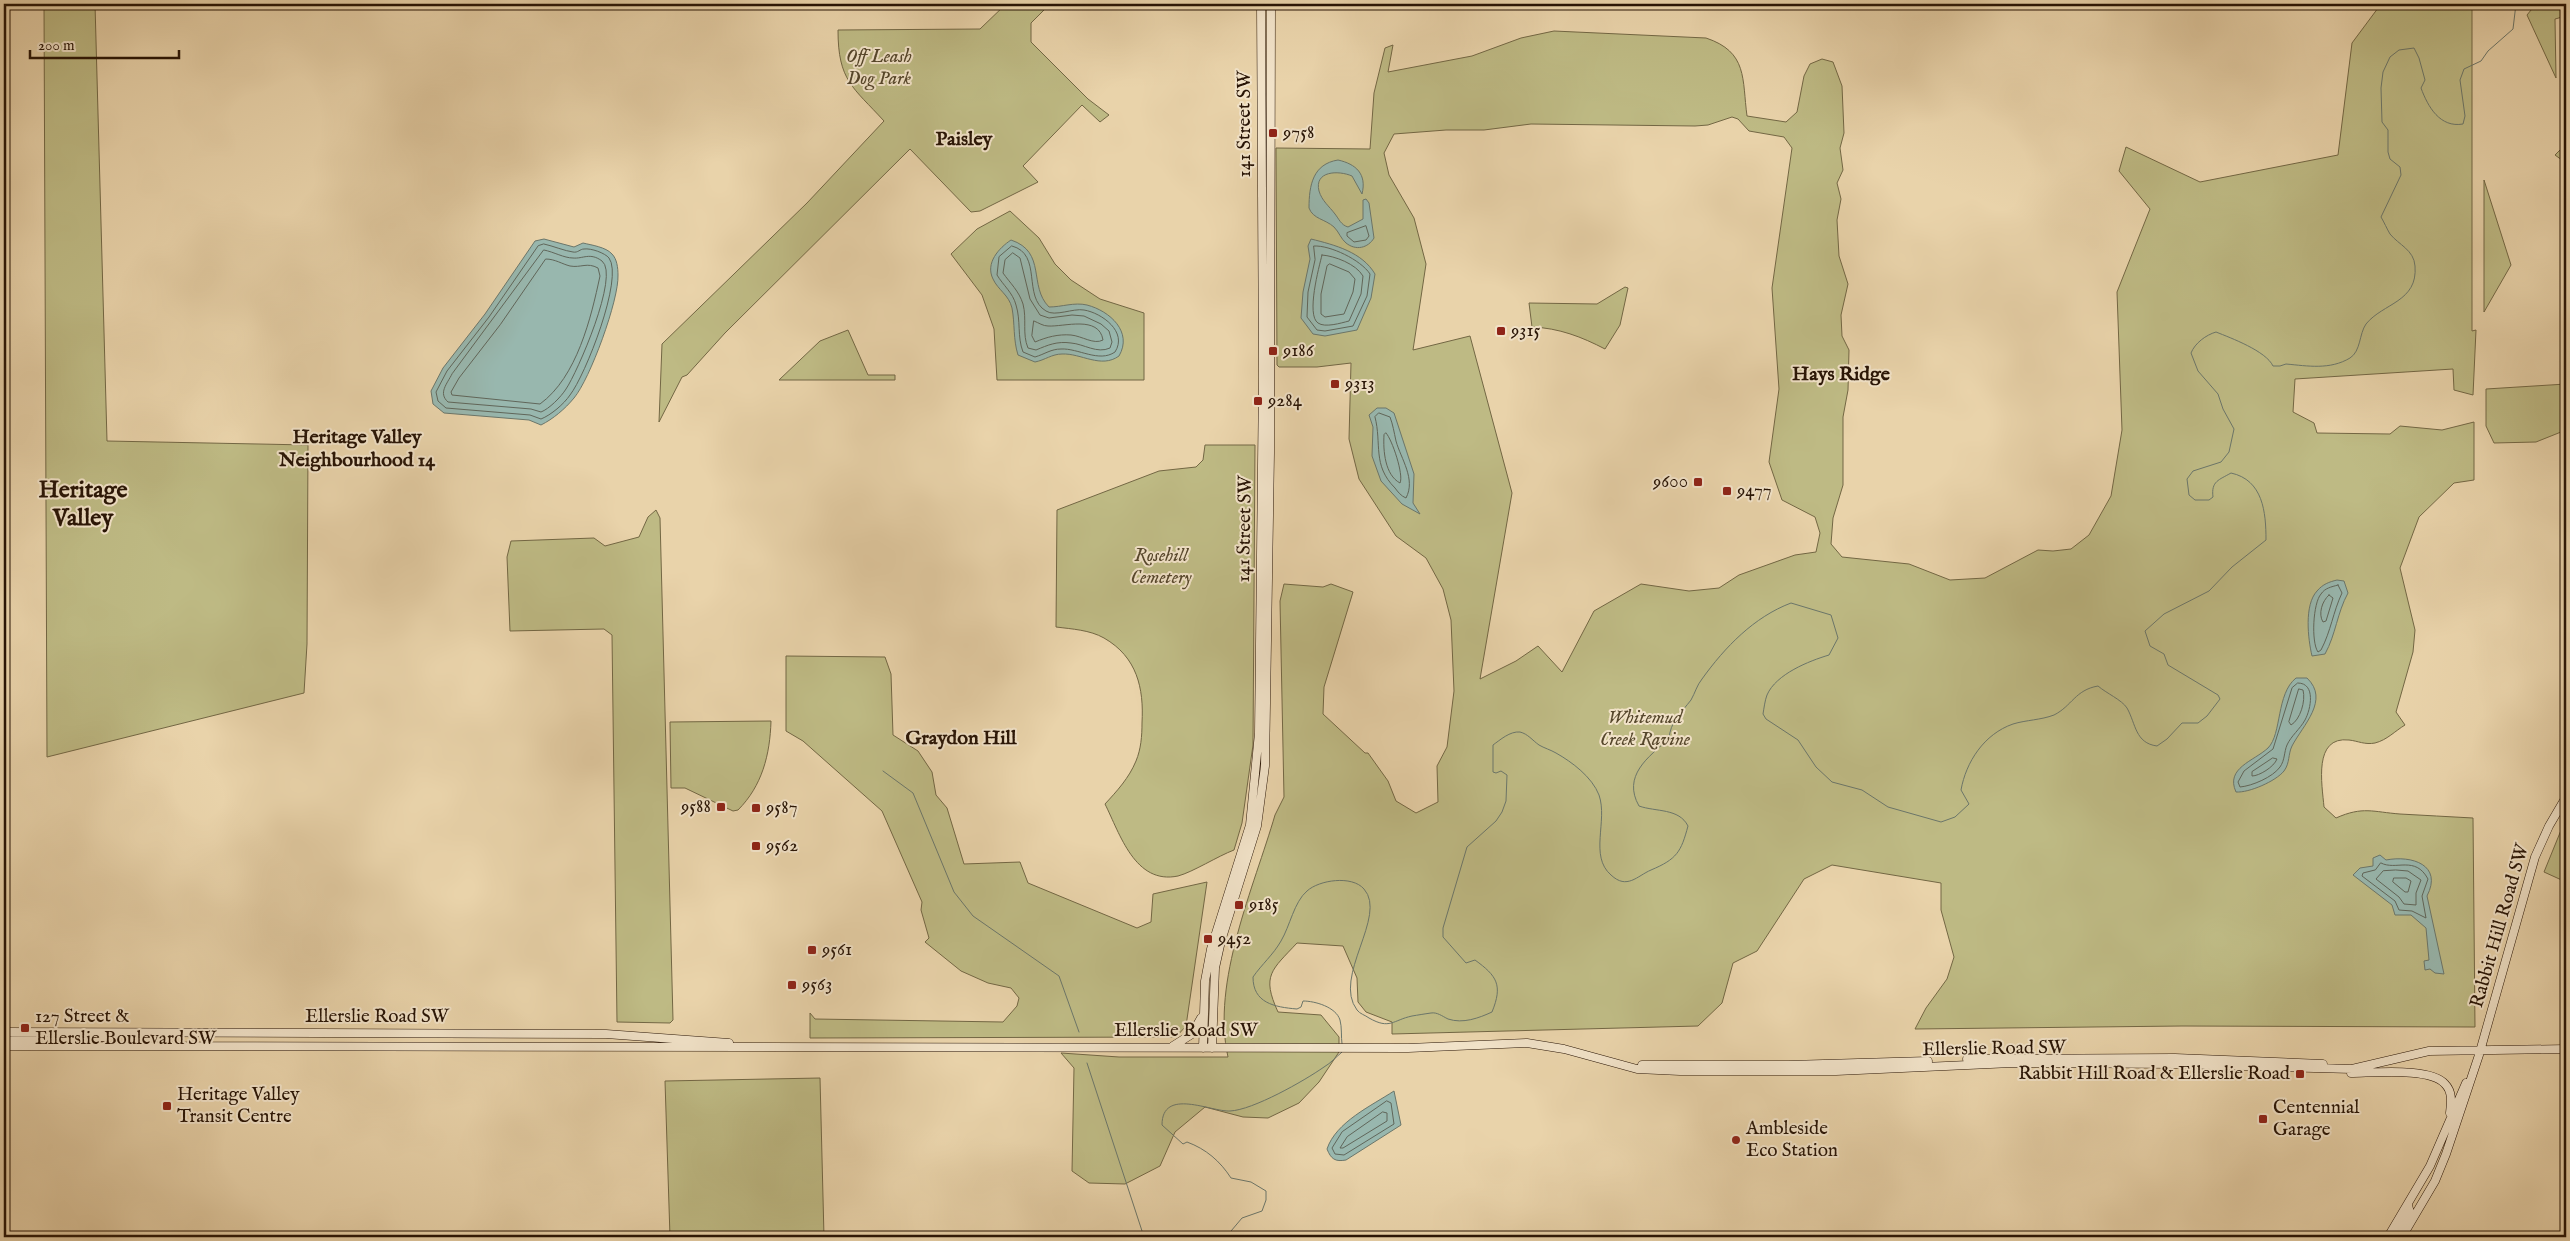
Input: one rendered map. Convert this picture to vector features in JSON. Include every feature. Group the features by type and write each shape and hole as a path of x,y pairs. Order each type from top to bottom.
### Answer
{"main road":[{"name":"141 Street SW","path":"1203,1048 1205,981 1211,949 1250,825 1259,733 1263,377 1260,4"},
{"name":"141 Street SW","path":"1212,1048 1215,968 1221,941 1257,826 1265,766 1270,454 1271,4"},
{"name":"Rabbit Hill Road SW","path":"2402,1237 2441,1167 2475,1068 2535,857 2548,826 2566,797"},
{"path":"1169,1048 1192,1034 1203,1013"},
{"name":"Ellerslie Road SW","path":"4,1032 606,1034 724,1042 750,1047"},
{"path":"4,1041 50,1037 56,1032"},
{"path":"56,1046 64,1039 161,1032"},
{"name":"Ellerslie Road SW","path":"4,1046 1358,1048 1527,1044 1564,1049 1647,1070 1680,1071 1836,1071 2012,1063 2184,1064 2352,1069 2429,1051 2566,1049"},
{"name":"Ellerslie Road SW","path":"1620,1064 1790,1065 2039,1058 2226,1058 2369,1064"},
{"path":"2304,1068 2334,1073 2429,1074 2443,1081 2450,1092 2450,1122"},
{"name":"Rabbit Hill Road SW","path":"2388,1237 2408,1205 2450,1122 2462,1091 2475,1068"},
{"path":"2395,1237 2410,1213 2408,1205"}],"green space":[{"path":"44,4 95,4 107,441 308,445 307,644 304,693 47,757"},
{"name":"Off Leash Dog Park","path":"1006,4 1050,4 1031,23 1031,42 1088,99 1109,115 1100,122 1082,105 1023,166 1038,182 980,211 971,212 910,149 725,333 687,375 682,377 659,422 662,344 807,203 884,121 849,82 841,61 838,30 980,29"},
{"name":"Whitemud Creek Ravine","path":"2381,4 2472,4 2472,331 2476,330 2473,395 2454,390 2453,369 2295,379 2293,412 2314,423 2317,433 2390,434 2400,426 2442,430 2474,422 2474,480 2454,483 2419,517 2400,568 2415,630 2413,652 2396,712 2405,725 2379,742 2365,743 2349,740 2338,741 2330,746 2325,753 2322,763 2322,786 2324,807 2336,818 2354,812 2368,811 2473,818 2475,1027 2182,1026 1915,1029 1926,1008 1947,979 1954,957 1941,910 1941,883 1832,865 1804,879 1757,951 1733,963 1722,1003 1698,1026 1392,1034 1392,1022 1366,1012 1358,1002 1357,978 1343,946 1297,943 1276,967 1270,981 1270,989 1278,1012 1321,1015 1339,1037 1339,1052 1319,1082 1299,1103 1268,1118 1243,1117 1205,1107 1175,1132 1160,1166 1125,1184 1089,1183 1072,1171 1074,1068 1061,1053 1119,1057 1228,1057 1224,1028 1225,998 1230,966 1246,903 1275,815 1284,797 1280,601 1284,584 1323,587 1331,584 1353,592 1324,687 1323,714 1365,753 1368,753 1388,781 1396,801 1416,813 1438,802 1437,766 1447,747 1454,691 1451,620 1443,589 1426,558 1396,536 1359,479 1349,439 1351,363 1317,367 1279,367 1277,365 1276,148 1370,149 1374,93 1385,48 1393,45 1388,72 1472,56 1521,38 1554,31 1706,38 1720,44 1736,59 1743,79 1747,116 1786,122 1797,112 1804,76 1810,64 1822,59 1833,62 1842,86 1844,133 1840,148 1843,170 1837,183 1841,199 1837,220 1839,256 1848,284 1841,315 1842,336 1849,350 1848,390 1843,417 1843,485 1833,518 1831,544 1842,557 1909,564 1950,580 1985,578 2038,550 2071,549 2089,535 2111,496 2122,430 2117,292 2150,209 2119,171 2126,147 2200,182 2338,155 2352,43","holes":["1732,117 1738,119 1749,131 1784,137 1792,148 1772,288 1779,389 1769,462 1782,500 1815,517 1820,533 1816,552 1795,555 1739,575 1719,588 1689,591 1641,584 1594,611 1562,672 1538,646 1516,661 1480,679 1512,493 1470,336 1413,350 1426,264 1414,218 1389,175 1384,153 1394,134 1446,130 1484,130 1531,124 1695,126 1708,125"]},
{"path":"2536,4 2566,4 2566,16 2555,19 2556,78 2527,15"},
{"path":"2566,144 2566,163 2555,155"},
{"path":"2484,180 2511,265 2484,312"},
{"path":"1010,211 1039,238 1055,264 1071,280 1100,299 1144,313 1144,380 997,380 994,329 982,295 951,254 977,229"},
{"path":"1625,287 1628,288 1620,325 1605,349 1570,334 1552,329 1532,327 1529,303 1597,304"},
{"path":"848,330 868,375 895,375 895,380 779,380 820,341"},
{"path":"2566,384 2566,430 2536,442 2494,443 2486,426 2486,389"},
{"name":"Rosehill Cemetery","path":"1205,445 1255,445 1253,745 1242,823 1234,850 1184,874 1163,877 1151,873 1131,855 1105,804 1126,779 1138,756 1142,733 1142,698 1140,686 1131,664 1115,646 1093,633 1056,627 1057,510 1159,471 1196,467 1203,460"},
{"path":"656,510 660,518 673,1020 670,1023 617,1022 612,635 604,629 510,631 507,557 511,541 594,538 605,546 639,537 648,517"},
{"path":"786,656 885,657 891,674 893,735 918,751 932,772 936,795 947,808 964,864 1020,862 1028,883 1137,928 1151,922 1153,894 1207,882 1186,1026 1176,1037 810,1038 810,1013 815,1019 1003,1022 1017,1006 1019,998 1011,988 988,983 961,971 925,942 929,938 921,910 922,902 882,811 803,741 786,731"},
{"path":"771,721 769,746 759,780 738,810 733,811 685,788 671,788 670,722"},
{"path":"2566,818 2566,882 2544,872"},
{"path":"820,1078 824,1237 670,1237 665,1081"}],"water":[{"path":"1338,160 1350,164 1359,171 1363,181 1362,194 1352,176 1334,173 1320,179 1318,184 1320,195 1340,222 1348,227 1363,219 1363,200 1366,199 1369,203 1374,238 1369,244 1362,247 1354,247 1346,243 1331,224 1316,217 1309,208 1310,191 1314,177 1323,166"},
{"path":"544,239 574,247 583,243 602,248 612,254 617,264 617,287 609,320 581,388 563,410 541,425 529,420 444,413 433,404 431,391 443,368 485,314 535,241"},
{"path":"1311,239 1347,250 1370,266 1375,274 1371,298 1357,330 1325,336 1313,334 1301,318 1303,292 1310,259 1308,246"},
{"path":"1011,240 1022,245 1029,253 1036,270 1039,289 1049,307 1077,304 1087,305 1111,317 1121,331 1123,339 1123,347 1119,356 1112,360 1098,361 1062,354 1035,362 1018,355 1011,303 995,283 991,273 994,256"},
{"path":"1377,408 1386,408 1394,413 1414,474 1413,503 1420,514 1402,504 1381,481 1372,456 1373,427 1369,415"},
{"path":"2337,580 2344,581 2348,593 2325,654 2312,656 2308,632 2310,605 2319,589"},
{"path":"2296,678 2307,678 2313,686 2316,695 2315,704 2308,721 2292,746 2286,768 2275,779 2262,786 2248,791 2236,792 2234,777 2243,766 2262,753 2272,742 2285,694"},
{"path":"2380,855 2386,860 2406,859 2415,861 2422,864 2428,870 2431,877 2431,885 2427,896 2444,974 2435,973 2430,969 2425,970 2424,961 2429,960 2426,928 2411,915 2395,915 2392,905 2353,875 2360,868 2373,866 2373,858"},
{"path":"1394,1091 1401,1125 1346,1160 1339,1161 1332,1157 1327,1149 1338,1131 1355,1116"}],"waterway":[{"path":"1342,1044 1340,1020 1338,1015 1330,1008 1308,1001 1303,1001 1301,1007 1297,1009 1273,1005 1261,998 1254,986 1253,977 1278,946 1295,908 1307,891 1312,887 1327,882 1352,882 1364,889 1370,901 1370,915 1351,981 1351,996 1357,1010 1361,1013 1376,1022 1387,1024 1412,1016 1431,1013 1448,1019 1465,1021 1492,1012 1497,995 1496,982 1493,976 1475,960 1466,963 1443,937 1443,928 1467,847 1496,821 1506,801 1507,775 1501,771 1493,772 1493,745 1509,734 1520,732 1575,765 1592,782 1599,795 1602,816 1600,848 1601,858 1605,867 1617,879 1627,882 1632,880 1667,862 1677,854 1688,826 1684,820 1673,813 1639,806 1635,795 1635,776 1646,760 1669,739 1674,723 1691,700 1700,681 1720,656 1741,634 1765,616 1791,603 1831,615 1838,638 1829,655 1794,669 1771,687 1764,707 1763,714 1766,719 1798,740 1816,767 1832,782 1862,790 1888,807 1941,822 1955,817 1969,804 1961,790 1963,780 1972,759 1985,742 1993,735 2013,724 2054,715 2090,688 2098,686 2121,702 2127,708 2140,737 2144,741 2157,746 2167,739 2182,723 2198,723 2207,716 2220,699 2218,695 2168,665 2164,654 2150,646 2145,631 2164,614 2209,591 2232,567 2266,540 2266,529 2263,508 2256,490 2250,482 2242,477 2231,473 2220,479 2213,487 2213,497 2209,500 2195,500 2189,495 2187,479 2193,471 2221,462 2229,452 2234,429 2223,409 2218,394 2198,371 2191,353 2201,340 2216,332 2256,350 2269,360 2273,366 2286,364 2327,366 2342,362 2354,355 2366,324 2405,295 2411,287 2414,278 2415,266 2412,256 2390,234 2381,217 2401,175 2400,167 2390,159 2388,152 2388,130 2382,122 2381,88 2383,72 2390,57 2399,50 2414,48 2425,80 2421,88 2431,109 2448,123 2463,124 2465,116 2460,80 2464,69 2481,61 2488,51 2513,29 2516,4"},
{"path":"883,771 913,793 954,892 973,916 1059,976 1079,1032"},
{"path":"1226,1237 1242,1218 1262,1211 1266,1200 1266,1191 1251,1182 1231,1178 1222,1166 1206,1152 1187,1142 1183,1144 1162,1125 1164,1114 1170,1107 1179,1104 1230,1111 1252,1106 1304,1080 1327,1065 1342,1052"},
{"path":"1087,1063 1144,1237"}],"place":[{"name":"9758","path":"1273,133"},
{"name":"9315","path":"1501,331"},
{"name":"9186","path":"1273,351"},
{"name":"9313","path":"1335,384"},
{"name":"9284","path":"1258,401"},
{"name":"9600","path":"1698,482"},
{"name":"9477","path":"1727,491"},
{"name":"9588","path":"721,807"},
{"name":"9587","path":"756,808"},
{"name":"9562","path":"756,846"},
{"name":"9185","path":"1239,905"},
{"name":"9452","path":"1208,939"},
{"name":"9561","path":"812,950"},
{"name":"9563","path":"792,985"},
{"name":"127 Street & Ellerslie Boulevard SW","path":"25,1028"},
{"name":"Rabbit Hill Road & Ellerslie Road","path":"2300,1074"},
{"name":"Heritage Valley Transit Centre","path":"167,1106"},
{"name":"Centennial Garage","path":"2263,1119"},
{"name":"Ambleside Eco Station","path":"1736,1140"}],"district":[{"name":"Paisley","path":"964,139"},
{"name":"Hays Ridge","path":"1841,374"},
{"name":"Heritage Valley Neighbourhood 14","path":"357,448"},
{"name":"Heritage Valley","path":"83,504"},
{"name":"Graydon Hill","path":"961,738"}]}
